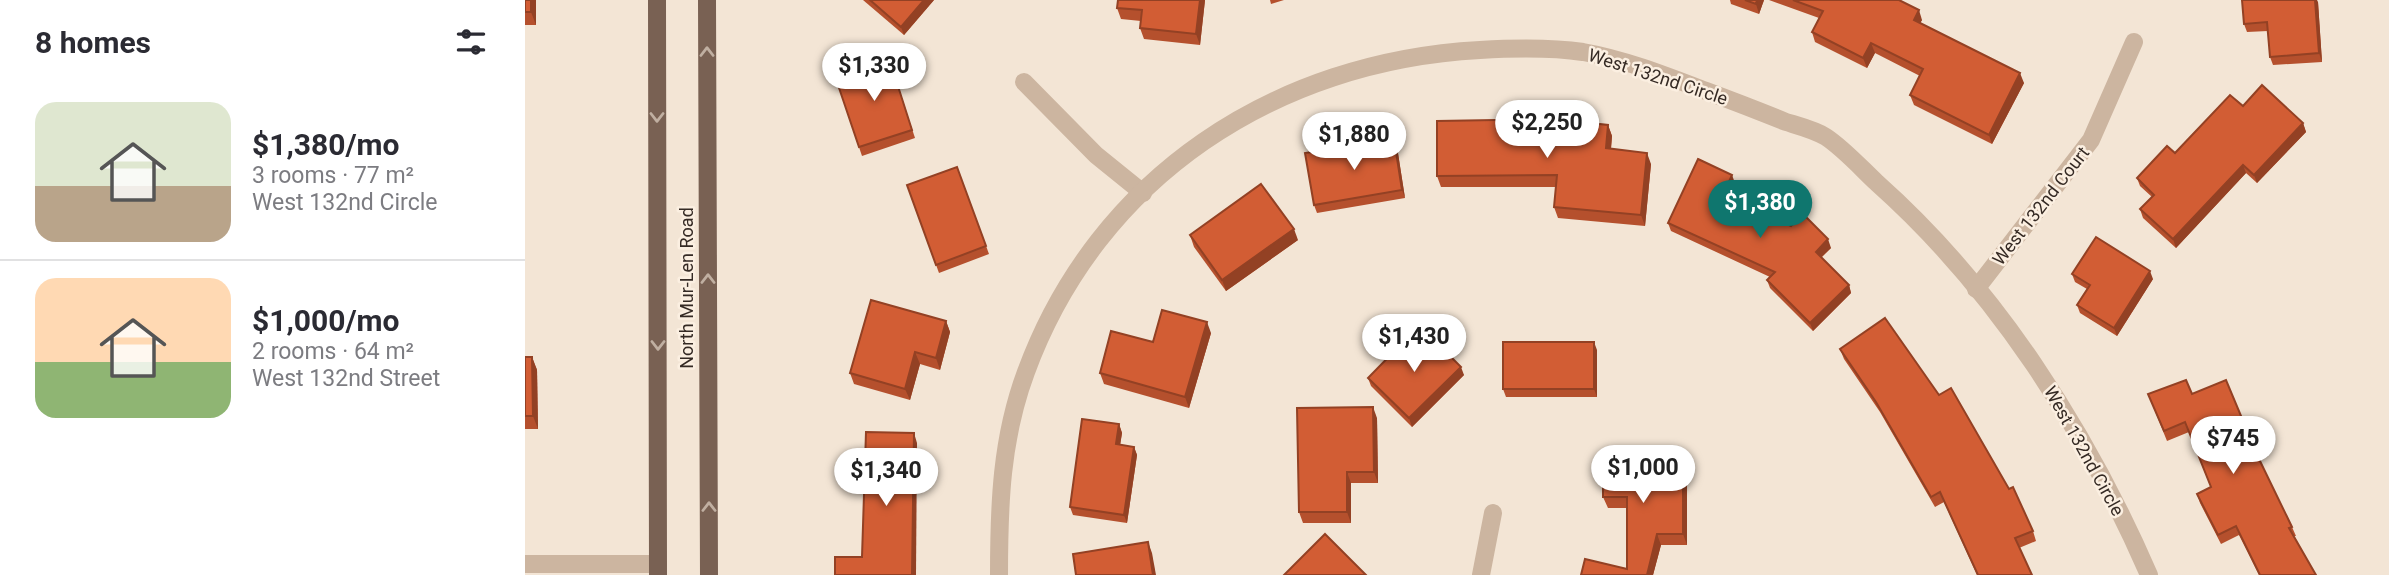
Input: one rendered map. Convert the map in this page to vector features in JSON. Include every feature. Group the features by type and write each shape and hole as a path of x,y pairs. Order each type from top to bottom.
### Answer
{"main road":[{"name":"North Mur-Len Road","path":"657,0 659,570"},
{"name":"North Mur-Len Road","path":"707,0 709,575"}],"street":[{"name":"West 132nd Court","path":"1976,289 2091,140 2134,42"},
{"name":"West 132nd Circle","path":"999,575 999,497 1003,458 1026,372 1075,271 1101,234 1178,159 1226,126 1273,100 1322,80 1374,64 1426,53 1533,47 1586,52 1687,83 1825,136 1924,225 2035,362 2131,535 2148,575"},
{"path":"1024,82 1096,155 1143,193"},
{"path":"1481,575 1493,513"},
{"path":"525,564 659,570"}],"building":[{"path":"525,0 531,0 531,12 525,12"},
{"path":"870,0 924,0 901,27"},
{"path":"1118,0 1200,0 1196,34 1140,28 1142,10 1117,8"},
{"path":"1793,0 1899,0 1919,10 1914,20 2020,73 1989,135 1910,95 1923,69 1871,43 1863,58 1812,32 1823,11"},
{"path":"2242,0 2315,0 2319,53 2270,57 2267,22 2244,24"},
{"path":"889,58 912,130 859,147 835,76"},
{"path":"2262,85 2303,123 2254,175 2243,165 2173,239 2140,209 2154,195 2137,178 2167,146 2175,153 2230,95 2243,106"},
{"path":"1554,119 1608,125 1606,148 1647,153 1641,215 1554,207 1557,175 1437,176 1437,121"},
{"path":"1394,139 1402,190 1314,205 1305,153"},
{"path":"1698,159 1732,175 1723,195 1791,226 1803,214 1828,239 1816,252 1849,285 1810,323 1767,280 1775,272 1668,223"},
{"path":"957,167 986,246 936,265 907,185"},
{"path":"1261,184 1294,229 1222,280 1190,235"},
{"path":"2096,237 2150,271 2114,328 2077,305 2090,285 2072,274"},
{"path":"871,300 946,321 936,358 915,352 905,389 850,373"},
{"path":"1162,310 1207,322 1185,397 1100,373 1111,331 1153,342"},
{"path":"1885,318 1939,395 1951,388 2009,489 2013,487 2033,531 2015,538 2032,575 1978,575 1940,492 1931,497 1876,402 1840,349"},
{"path":"1414,331 1435,351 1440,346 1461,367 1409,418 1368,378"},
{"path":"1503,342 1594,342 1594,389 1503,389"},
{"path":"525,357 532,357 533,416 525,416"},
{"path":"2186,380 2192,394 2226,380 2259,459 2292,527 2289,528 2316,575 2260,575 2236,526 2218,535 2197,494 2211,487 2185,422 2164,431 2148,394"},
{"path":"1373,407 1374,472 1347,472 1347,512 1299,512 1297,408"},
{"path":"1082,419 1119,424 1116,444 1134,447 1124,515 1070,507"},
{"path":"866,432 914,433 912,575 835,575 835,557 862,557"},
{"path":"1603,453 1683,453 1683,534 1657,534 1647,575 1581,575 1585,559 1627,569 1627,497 1603,497"},
{"path":"1325,534 1366,575 1284,575"},
{"path":"1148,542 1153,575 1076,575 1073,554"}]}
